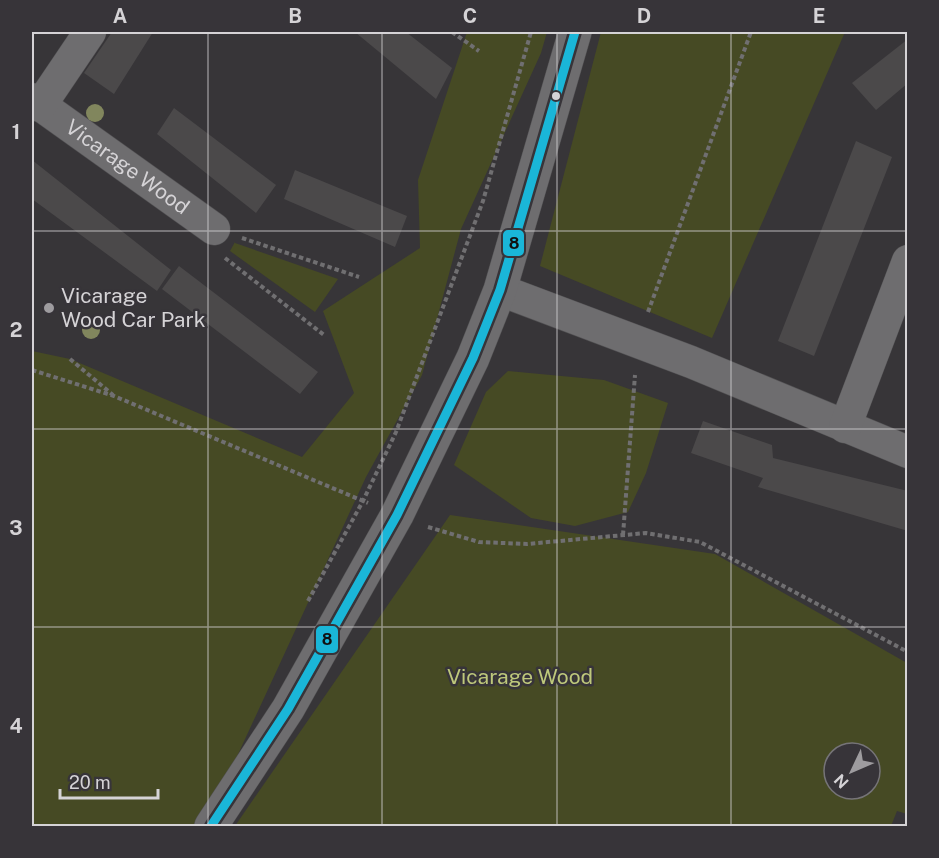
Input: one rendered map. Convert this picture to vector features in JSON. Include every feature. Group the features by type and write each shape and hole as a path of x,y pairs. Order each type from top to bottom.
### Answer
{"street":[{"name":"Vicarage Wood","path":"90,32 36,103 214,229"},
{"path":"211,826 288,709 397,515 473,358 500,290 575,32"},
{"path":"845,427 908,261"},
{"path":"500,290 637,342 908,452"}],"path":[{"path":"452,32 479,51"},
{"path":"305,605 363,501 396,432 483,201 531,32"},
{"path":"623,535 637,342 751,32"},
{"path":"324,335 204,241 214,229 359,277"},
{"path":"70,358 114,396"},
{"path":"32,370 114,396 363,501"},
{"path":"420,525 479,542 527,543 646,533 700,542 908,652"}],"green space":[{"path":"467,32 547,32 541,53 461,229 422,375 366,477 228,776 195,826 32,826 32,351 70,359 302,457 354,393 323,311 420,248 418,180"},
{"path":"601,32 845,32 712,338 540,266"},
{"path":"235,242 338,279 315,312 230,251"},
{"path":"508,371 604,380 668,403 646,473 628,512 575,526 531,518 454,465 486,392"},
{"name":"Vicarage Wood","path":"450,515 715,554 907,663 907,814 897,811 891,826 235,826"}],"building":[{"path":"112,32 153,32 114,94 84,73"},
{"path":"355,32 406,32 452,68 436,99"},
{"path":"908,39 908,83 876,110 852,83"},
{"path":"174,108 276,185 256,213 157,134"},
{"path":"856,141 892,157 814,356 778,341"},
{"path":"32,160 171,270 157,291 32,199"},
{"path":"295,170 407,216 395,247 284,199"},
{"path":"179,266 318,372 300,394 162,289"},
{"path":"703,421 772,445 773,458 908,491 908,531 758,487 763,478 691,453"}],"transit line":[{"name":"8","path":"211,826 288,709 397,515 473,358 500,290 575,32"}],"place":[{"name":"Vicarage Wood Car Park","path":"49,308"}]}
